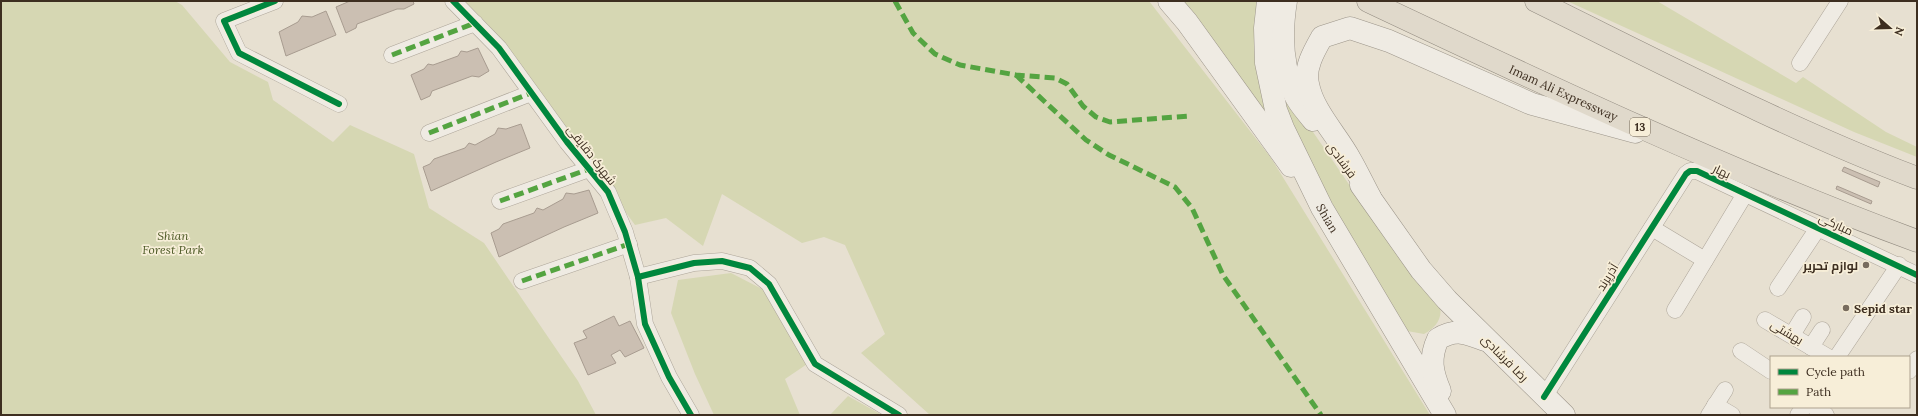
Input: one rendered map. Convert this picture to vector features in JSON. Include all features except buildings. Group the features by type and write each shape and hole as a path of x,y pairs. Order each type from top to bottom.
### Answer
{"highway":[{"name":"Imam Ali Expressway","path":"1368,1 1563,93 1687,147 1917,241"},
{"path":"1536,1 1766,114 1863,157 1917,178"}],"main road":[{"path":"1169,1 1187,22 1322,208"},
{"name":"Shian","path":"1268,1 1264,42 1266,63 1276,110 1322,208 1445,415"},
{"name":"فرشادی","path":"1286,1 1283,47 1287,71 1295,96 1370,197 1421,270 1447,300"},
{"path":"1370,197 1350,158 1312,98 1307,83 1313,53 1322,37 1350,28 1389,41 1532,104 1687,147"},
{"path":"1447,300 1448,319 1432,356 1431,366 1437,385 1452,415"},
{"name":"رضا فرشادی","path":"1447,300 1564,415"},
{"path":"1400,338 1409,344 1416,346 1428,344 1451,332 1458,332 1490,343"}],"street":[{"path":"275,1 224,21 239,53 339,104"},
{"name":"شهرک دقایقی","path":"454,1 500,48 531,93 608,192 629,244 638,277 645,324 669,377 691,415"},
{"path":"1800,63 1840,1"},
{"path":"392,55 475,23"},
{"path":"429,132 531,93"},
{"path":"500,201 589,169"},
{"name":"بهار","path":"1690,170 1696,171 1745,194"},
{"name":"آذرپرند","path":"1544,397 1686,174 1690,170"},
{"path":"1675,310 1745,194"},
{"name":"مبارکی","path":"1745,194 1899,265 1917,275"},
{"path":"1652,228 1705,260"},
{"path":"1778,288 1818,228"},
{"path":"522,282 629,244"},
{"path":"638,277 694,264 722,261 750,268 769,284 815,364 899,415"},
{"path":"1838,356 1899,265"},
{"path":"1792,335 1803,317"},
{"name":"بهشتی","path":"1766,320 1826,356"},
{"path":"1811,347 1822,330"},
{"path":"1741,351 1770,370"},
{"path":"1910,370 1917,359"},
{"path":"1725,390 1712,410 1732,415"},
{"path":"1816,408 1826,415"}],"green space":[{"name":"Shian Forest Park","path":"1,1 175,1 182,5 230,62 268,82 273,100 333,142 350,125 414,154 429,208 484,243 578,381 596,415 1,415"},
{"path":"462,1 1149,1 1271,158 1430,415 930,415 861,353 885,334 845,245 824,237 802,243 722,194 703,246 666,218 635,225 522,70"},
{"path":"1178,1 1260,1 1289,151"},
{"path":"1274,1 1302,116 1368,212 1439,304 1440,318 1438,322 1432,329 1424,334 1407,331 1357,248 1288,123"},
{"path":"1567,1 1657,1 1796,83 1803,77 1886,132 1917,147 1917,157 1854,132"},
{"path":"731,273 785,301 819,356 785,379 800,415 714,415 695,374 671,313 678,280"},
{"path":"848,396 882,415 830,415"}],"marked path":[{"path":"895,1 913,33 935,54 960,65 1016,75 1055,78 1067,84 1083,106 1096,117 1110,122 1189,116"},
{"path":"392,55 475,23"},
{"path":"1016,75 1086,140 1109,155 1175,187 1192,208 1223,275 1321,415"},
{"path":"429,133 531,93"},
{"path":"500,201 589,169"},
{"path":"522,281 629,244"}],"cycle path":[{"path":"275,1 224,21 239,53 339,104"},
{"path":"453,1 499,48 567,142 608,192 625,232 638,277 645,324 669,377 691,415"},
{"path":"1544,397 1686,174 1690,171 1697,171 1917,275"},
{"path":"638,277 694,263 722,261 750,268 769,284 815,364 899,415"}],"place":[{"name":"لوازم تحریر","path":"1866,265"},
{"name":"Sepid star","path":"1846,308"}]}
